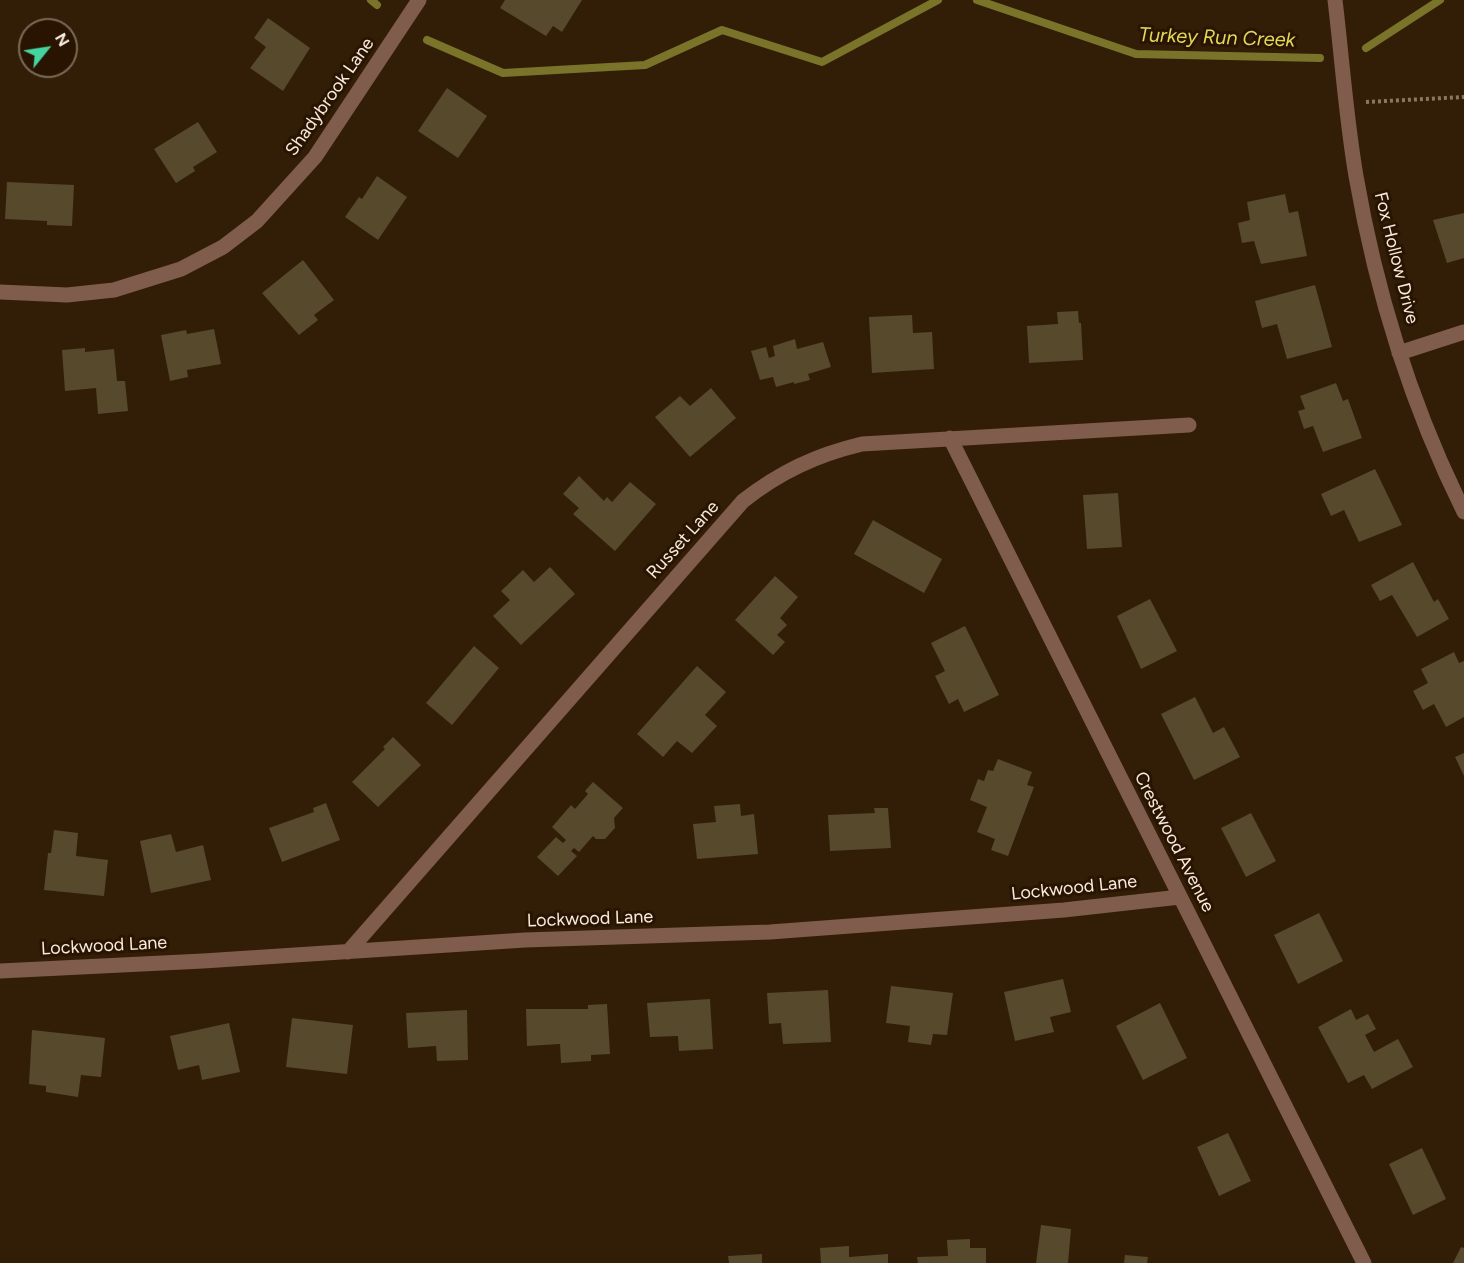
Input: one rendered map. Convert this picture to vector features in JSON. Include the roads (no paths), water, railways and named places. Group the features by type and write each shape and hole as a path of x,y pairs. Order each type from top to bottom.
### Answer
{"street":[{"name":"Shadybrook Lane","path":"0,292 67,296 114,290 181,268 223,247 256,221 315,156 419,0"},
{"name":"Fox Hollow Drive","path":"1335,0 1356,175 1374,263 1400,353 1432,444 1464,512"},
{"path":"1400,353 1464,332"},
{"name":"Russet Lane","path":"348,952 551,716 743,501 769,481 798,464 829,452 862,444 1189,425"},
{"name":"Crestwood Avenue","path":"950,438 1364,1263"},
{"name":"Lockwood Lane","path":"0,971 525,940 770,932 1064,910 1180,897"}],"waterway":[{"name":"Turkey Run Creek","path":"371,0 377,5"},
{"name":"Turkey Run Creek","path":"427,40 503,73 645,65 722,30 822,62 938,0"},
{"name":"Turkey Run Creek","path":"977,0 1136,54 1320,58"},
{"name":"Turkey Run Creek","path":"1366,48 1440,0"}]}
